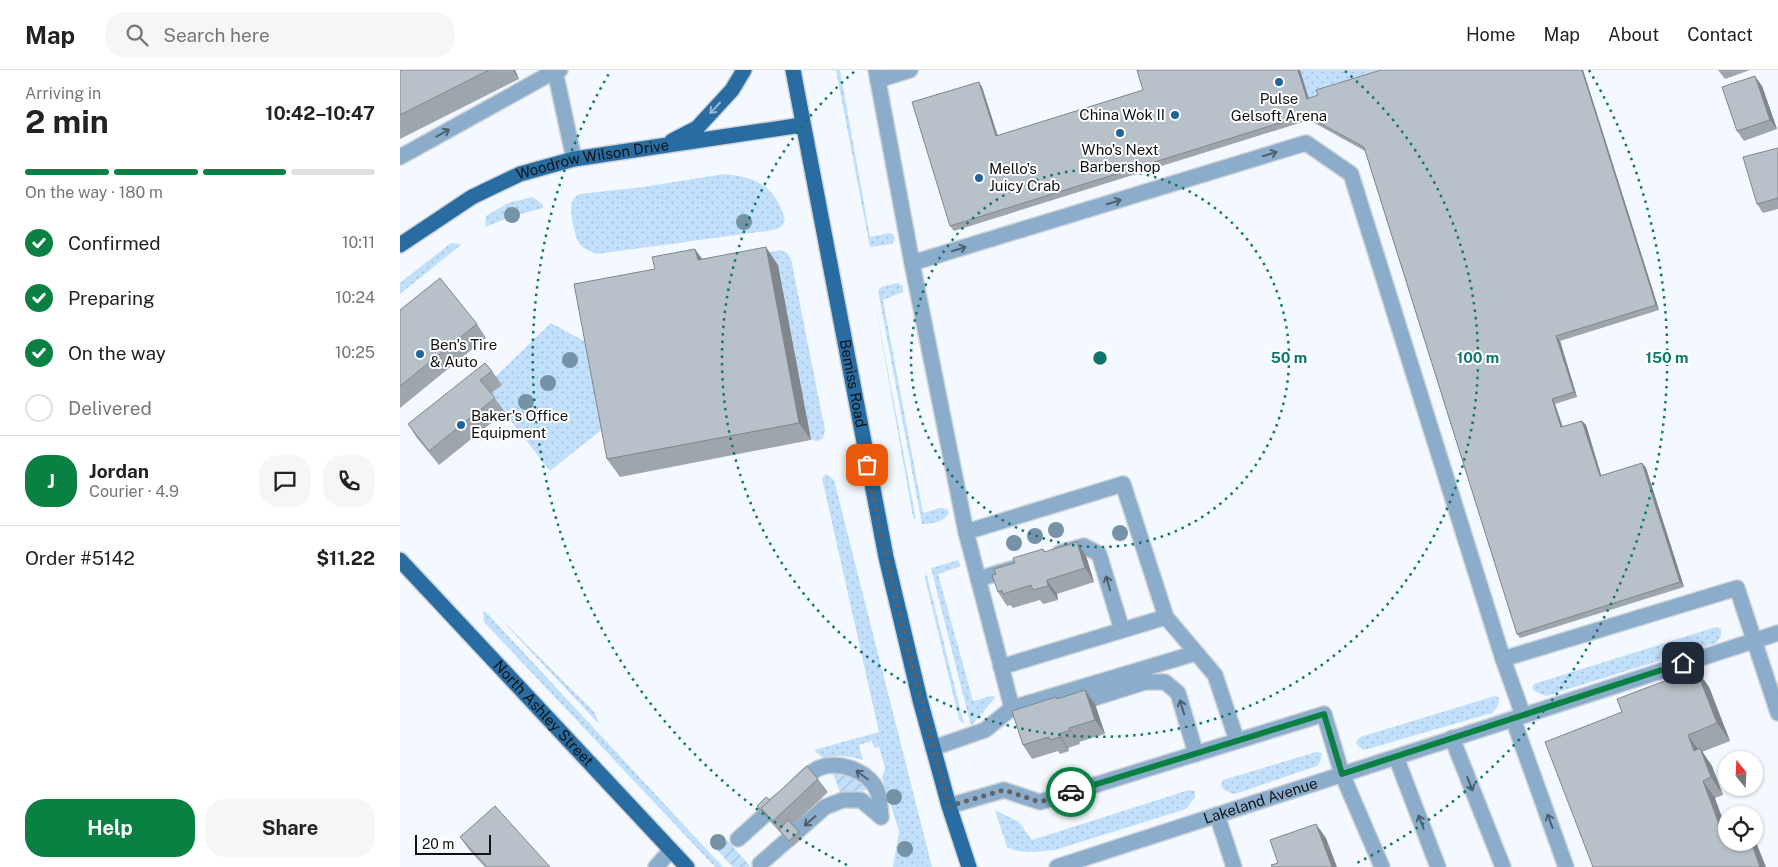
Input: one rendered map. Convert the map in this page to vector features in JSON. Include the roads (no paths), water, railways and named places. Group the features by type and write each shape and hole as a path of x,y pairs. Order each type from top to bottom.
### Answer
{"main road":[{"path":"663,146 696,128 732,90 744,70"},
{"name":"Bemiss Road","path":"793,70 876,514 933,748 969,867"},
{"name":"Woodrow Wilson Drive","path":"400,245 472,197 520,174 574,159 802,125"},
{"name":"North Ashley Street","path":"400,560 687,867"}],"street":[{"path":"400,157 556,70 574,159"},
{"path":"910,70 877,75 912,263 966,532 1012,708"},
{"path":"912,263 1306,143 1351,174 1566,867"},
{"path":"966,532 1123,484 1166,617 1215,676 1237,741"},
{"path":"1050,557 1084,546 1099,554 1122,630"},
{"path":"978,579 1032,562"},
{"path":"1503,659 1738,588 1753,640 1778,713"},
{"path":"1001,666 1166,617"},
{"name":"Lakeland Avenue","path":"1057,867 1778,633"},
{"path":"933,748 985,730 1012,708 1196,653"},
{"path":"1012,708 1033,717 1145,682 1165,682 1178,693 1196,754"},
{"path":"949,806 1004,790 1040,802 1324,714 1342,774 1382,867"},
{"path":"1452,738 1503,867"},
{"path":"1396,757 1438,867"},
{"path":"738,839 819,768 833,765 858,770 877,790 881,817 861,800 843,800 825,808 760,864"},
{"path":"1217,815 1234,867"},
{"path":"656,867 672,850"}],"place":[{"name":"Pulse Gelsoft Arena","path":"1279,82"},
{"name":"China Wok II","path":"1175,115"},
{"name":"Who's Next Barbershop","path":"1120,133"},
{"name":"Mello's Juicy Crab","path":"979,178"},
{"name":"Ben's Tire & Auto","path":"420,354"},
{"name":"Baker's Office Equipment","path":"461,425"}]}
